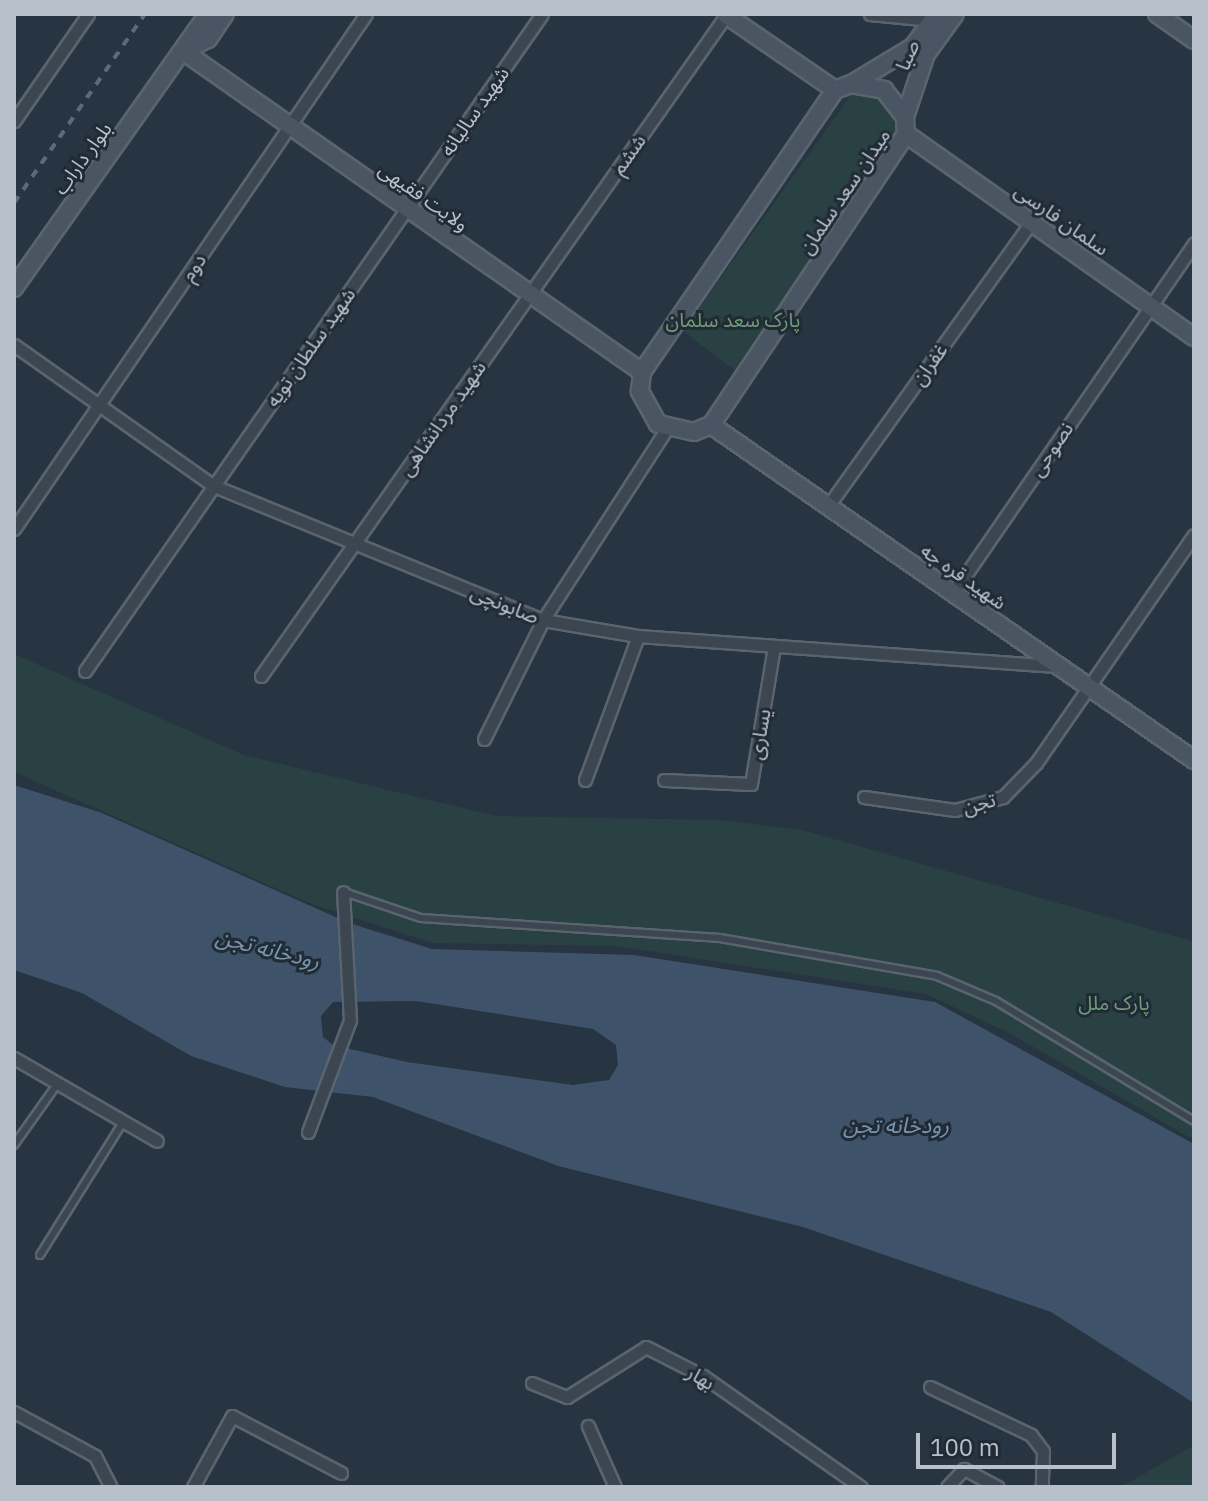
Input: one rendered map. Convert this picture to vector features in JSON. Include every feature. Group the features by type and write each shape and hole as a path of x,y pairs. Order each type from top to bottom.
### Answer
{"street":[{"path":"14,121 88,14"},
{"name":"بلوار داراب","path":"14,288 208,14"},
{"name":"بلوار داراب","path":"183,51 208,39 225,14"},
{"name":"دوم","path":"14,529 366,14"},
{"name":"شهید سالیانه","path":"407,209 542,14"},
{"path":"870,14 934,17"},
{"name":"صبا","path":"905,117 926,54 955,14"},
{"path":"1157,14 1194,40"},
{"path":"711,425 694,432 667,428 645,409 640,391 642,372 843,87 727,15"},
{"name":"ششم","path":"529,294 727,15"},
{"name":"صبا","path":"843,87 913,47 934,17"},
{"name":"ولایت فقیهی","path":"183,51 642,372"},
{"name":"میدان سعد سلمان","path":"711,425 906,134 905,117 884,90 843,87"},
{"name":"سلمان فارسی","path":"906,134 1194,337"},
{"name":"شهید سلطان تویه","path":"85,671 407,209"},
{"name":"غفران","path":"828,506 1031,222"},
{"name":"نصوحی","path":"953,593 1194,243"},
{"name":"شهید مردانشاهی","path":"261,676 529,294"},
{"name":"صابونچی","path":"14,345 97,407 214,486 543,620 638,636 1059,666"},
{"name":"شهید قره جه","path":"711,425 1194,760"},
{"path":"484,739 543,620 667,428"},
{"name":"تجن","path":"864,797 955,810 996,801 1021,783 1194,535"},
{"path":"585,780 638,636"},
{"name":"یساری","path":"664,780 751,784 774,646"},
{"path":"308,1132 350,1020 343,892"},
{"path":"14,1058 56,1086 125,1120 157,1141"},
{"name":"بهار","path":"532,1383 567,1397 646,1347 703,1376 861,1487"},
{"path":"930,1387 1031,1435 1043,1451 1042,1487"},
{"path":"14,1412 95,1456 111,1487"},
{"path":"193,1487 232,1416 341,1473"},
{"path":"588,1426 615,1487"},
{"path":"947,1487 964,1469 998,1487"}],"lane":[{"path":"343,892 421,918 720,938 937,976 1023,1017 1194,1121"},
{"path":"14,1145 56,1086"},
{"path":"40,1255 125,1120"}],"green space":[{"name":"پارک سعد سلمان","path":"853,92 880,95 897,113 899,133 738,373 683,331"},
{"name":"پارک ملل","path":"14,654 244,755 496,816 720,820 802,830 1188,940 1194,943 1194,1140 1009,1033 926,994 616,946 433,943 314,905 14,772"},
{"path":"1194,1445 1194,1487 1121,1487"}],"water":[{"name":"رودخانه تجن","path":"14,785 102,813 349,923 432,949 634,955 935,1002 1194,1144 1194,1403 1051,1312 803,1227 558,1166 373,1097 285,1087 191,1056 82,993 14,970","holes":["416,1001 593,1029 616,1045 618,1065 609,1080 573,1085 407,1062 333,1045 323,1037 321,1016 333,1002"]}],"railway":[{"path":"14,203 145,14"}]}
